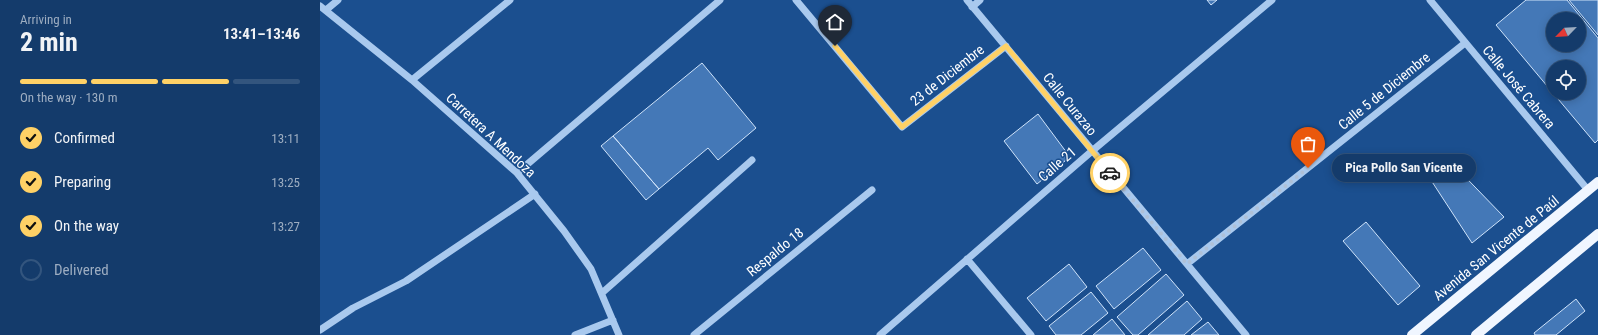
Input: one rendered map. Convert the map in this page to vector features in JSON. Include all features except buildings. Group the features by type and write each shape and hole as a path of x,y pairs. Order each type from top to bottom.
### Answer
{"main road":[{"name":"Avenida San Vicente de Paúl","path":"1412,335 1598,182"},
{"path":"1476,335 1598,234"}],"street":[{"path":"323,8 338,0"},
{"path":"412,80 510,0"},
{"path":"517,173 720,0"},
{"name":"23 de Diciembre","path":"796,0 902,127 1006,46"},
{"name":"Calle Curazao","path":"966,0 1246,335"},
{"path":"972,7 980,0"},
{"name":"Calle 21","path":"880,335 1092,151 1272,0"},
{"name":"Calle José Cabrera","path":"1430,0 1588,190"},
{"name":"Carretera A Mendoza","path":"323,8 412,80 517,173 590,269 602,293 619,335"},
{"name":"Calle 5 de Diciembre","path":"1187,264 1465,43"},
{"path":"602,293 752,160"},
{"name":"Respaldo 18","path":"694,335 872,190"},
{"path":"320,330 353,308 406,281 534,194"},
{"path":"967,259 1030,335"},
{"path":"575,335 613,320"}],"way so far":[{"path":"1110,173 1187,264 1308,168"}],"place":[{"name":"Pica Pollo San Vicente","path":"1308,168"}],"route":[{"path":"835,46 902,127 1006,46 1110,173"}]}
